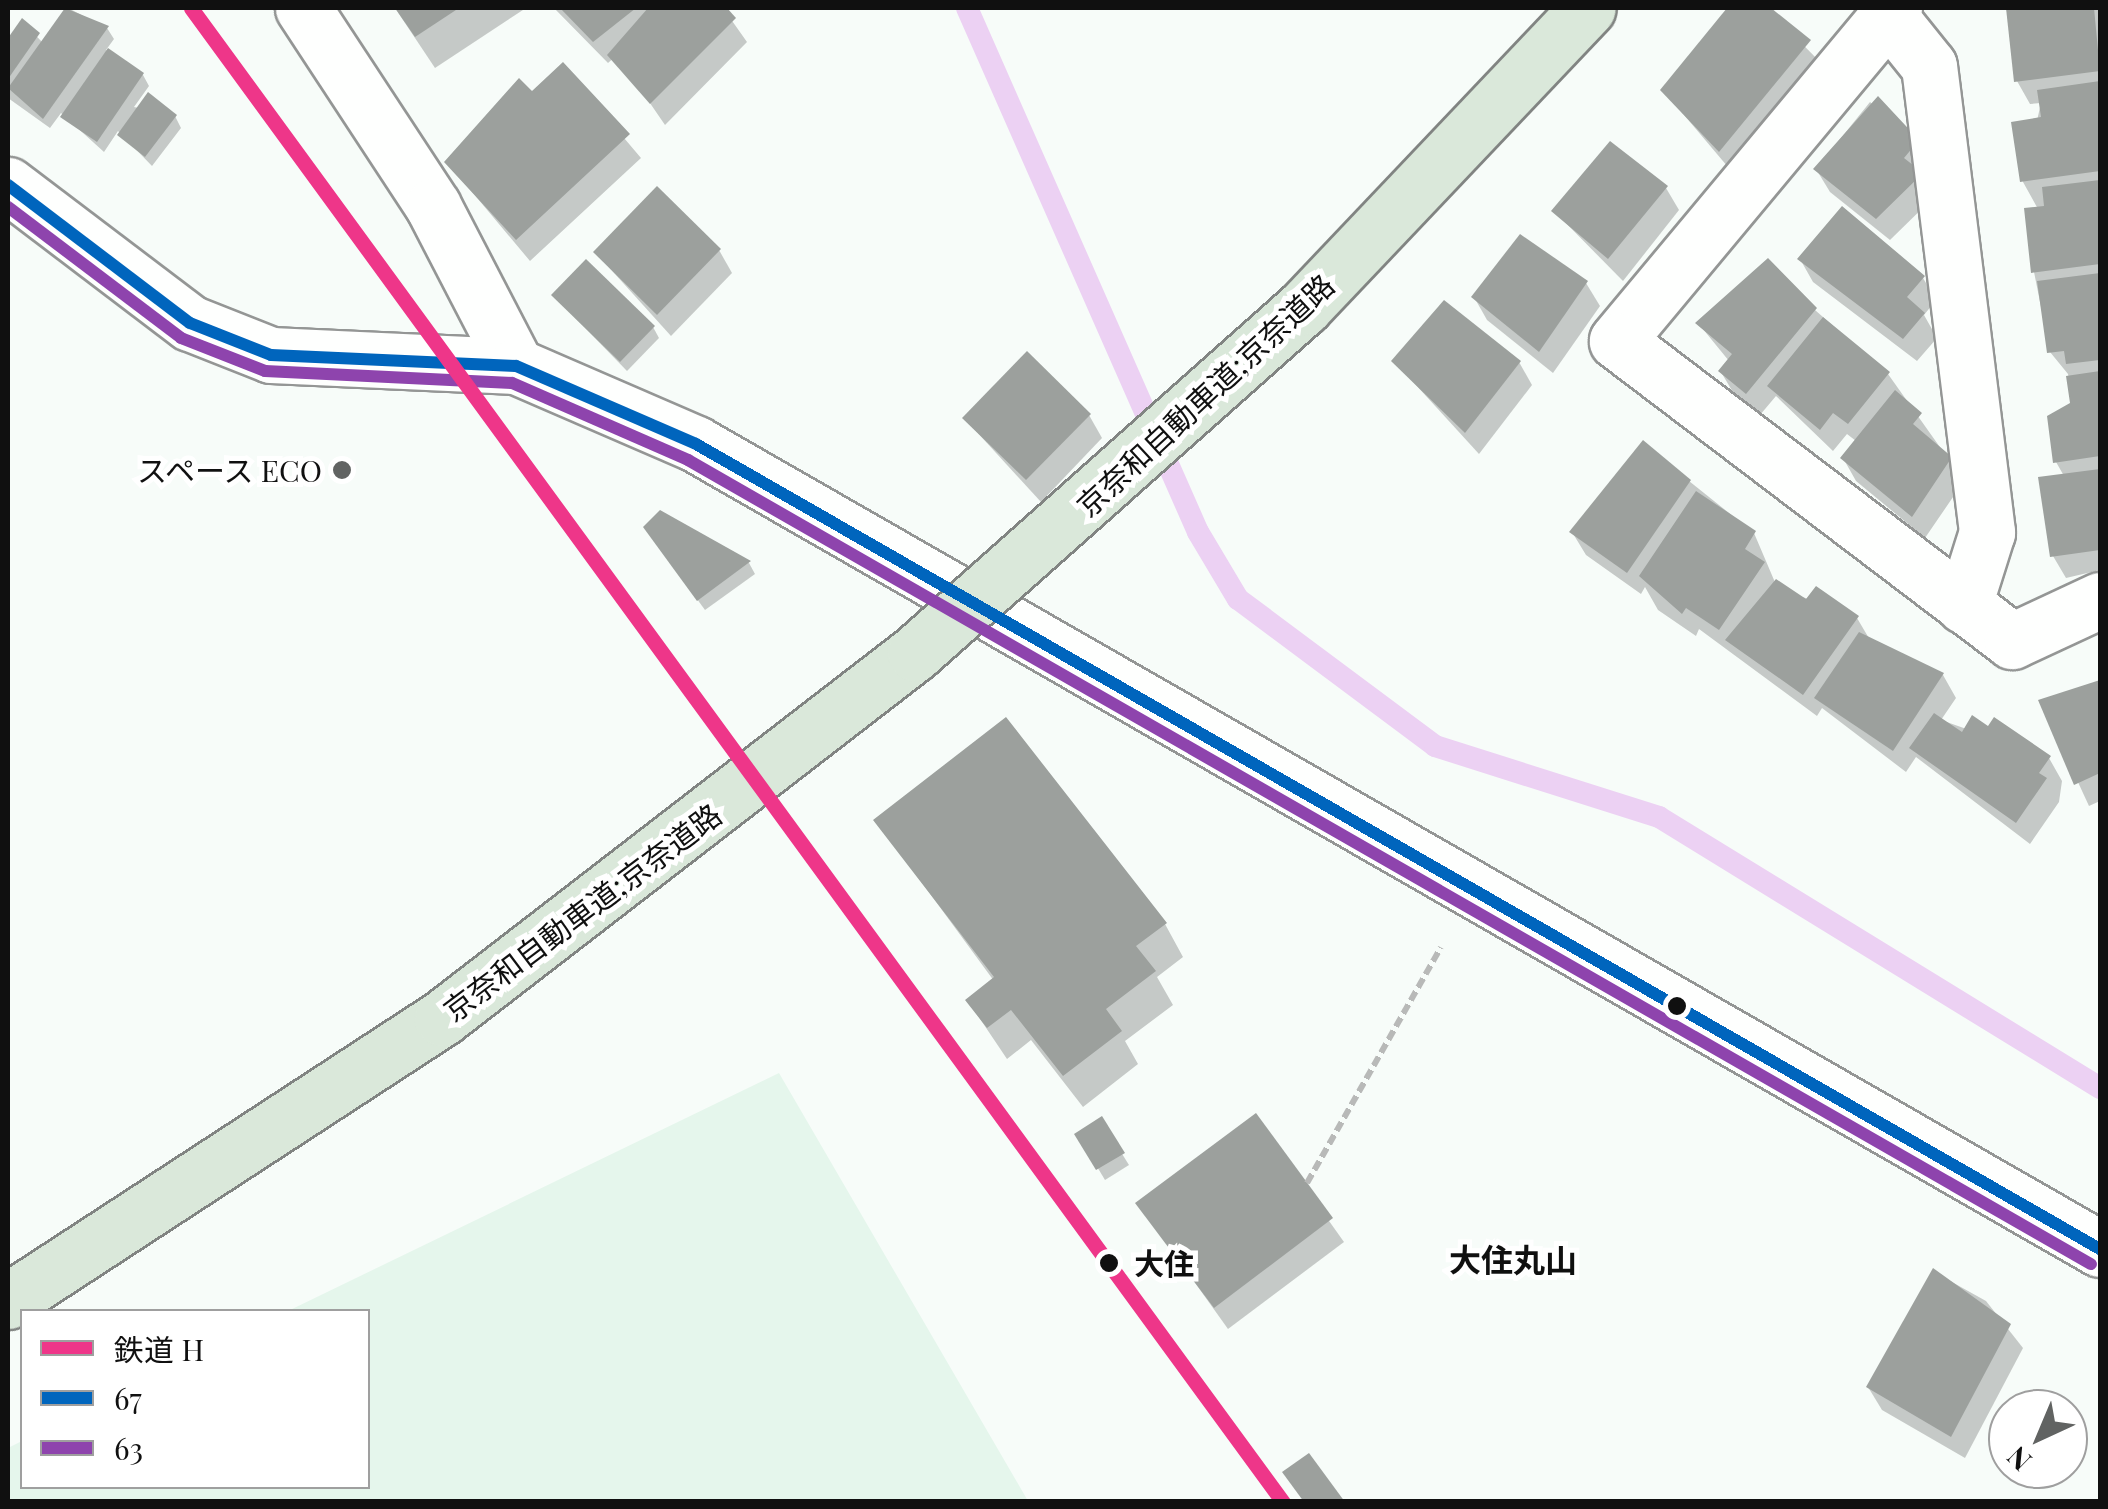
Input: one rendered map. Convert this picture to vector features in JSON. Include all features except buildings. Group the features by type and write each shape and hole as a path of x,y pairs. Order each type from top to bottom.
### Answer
{"highway":[{"name":"京奈和自動車道;京奈道路","path":"8,1301 442,1018 915,653 1304,307 1588,8"}],"street":[{"path":"303,8 433,206 516,366"},
{"path":"1964,604 1988,532 1929,66 1891,11 1617,341 2012,641 2100,600"},
{"path":"8,185 190,324 271,355 516,366 696,444 1472,894 2100,1249"}],"path":[{"path":"1307,1183 1472,894"}],"shaded area":[{"path":"779,1073 1028,1501 8,1501 8,1448 20,1442 20,1489 370,1489 370,1309 292,1309"}],"waterway":[{"path":"967,8 1198,532 1238,599 1435,746 1659,817 2100,1088"}],"rail line":[{"name":"H","path":"191,8 1283,1502"}],"transit line":[{"name":"67","path":"8,185 190,323 271,355 516,366 696,444 2100,1249"},
{"name":"63","path":"8,207 181,338 265,371 512,383 688,460 2091,1264"}],"place":[{"name":"スペース ECO","path":"342,470"},
{"name":"大住","path":"1109,1263"}],"district":[{"name":"大住丸山","path":"1513,1259"}]}
